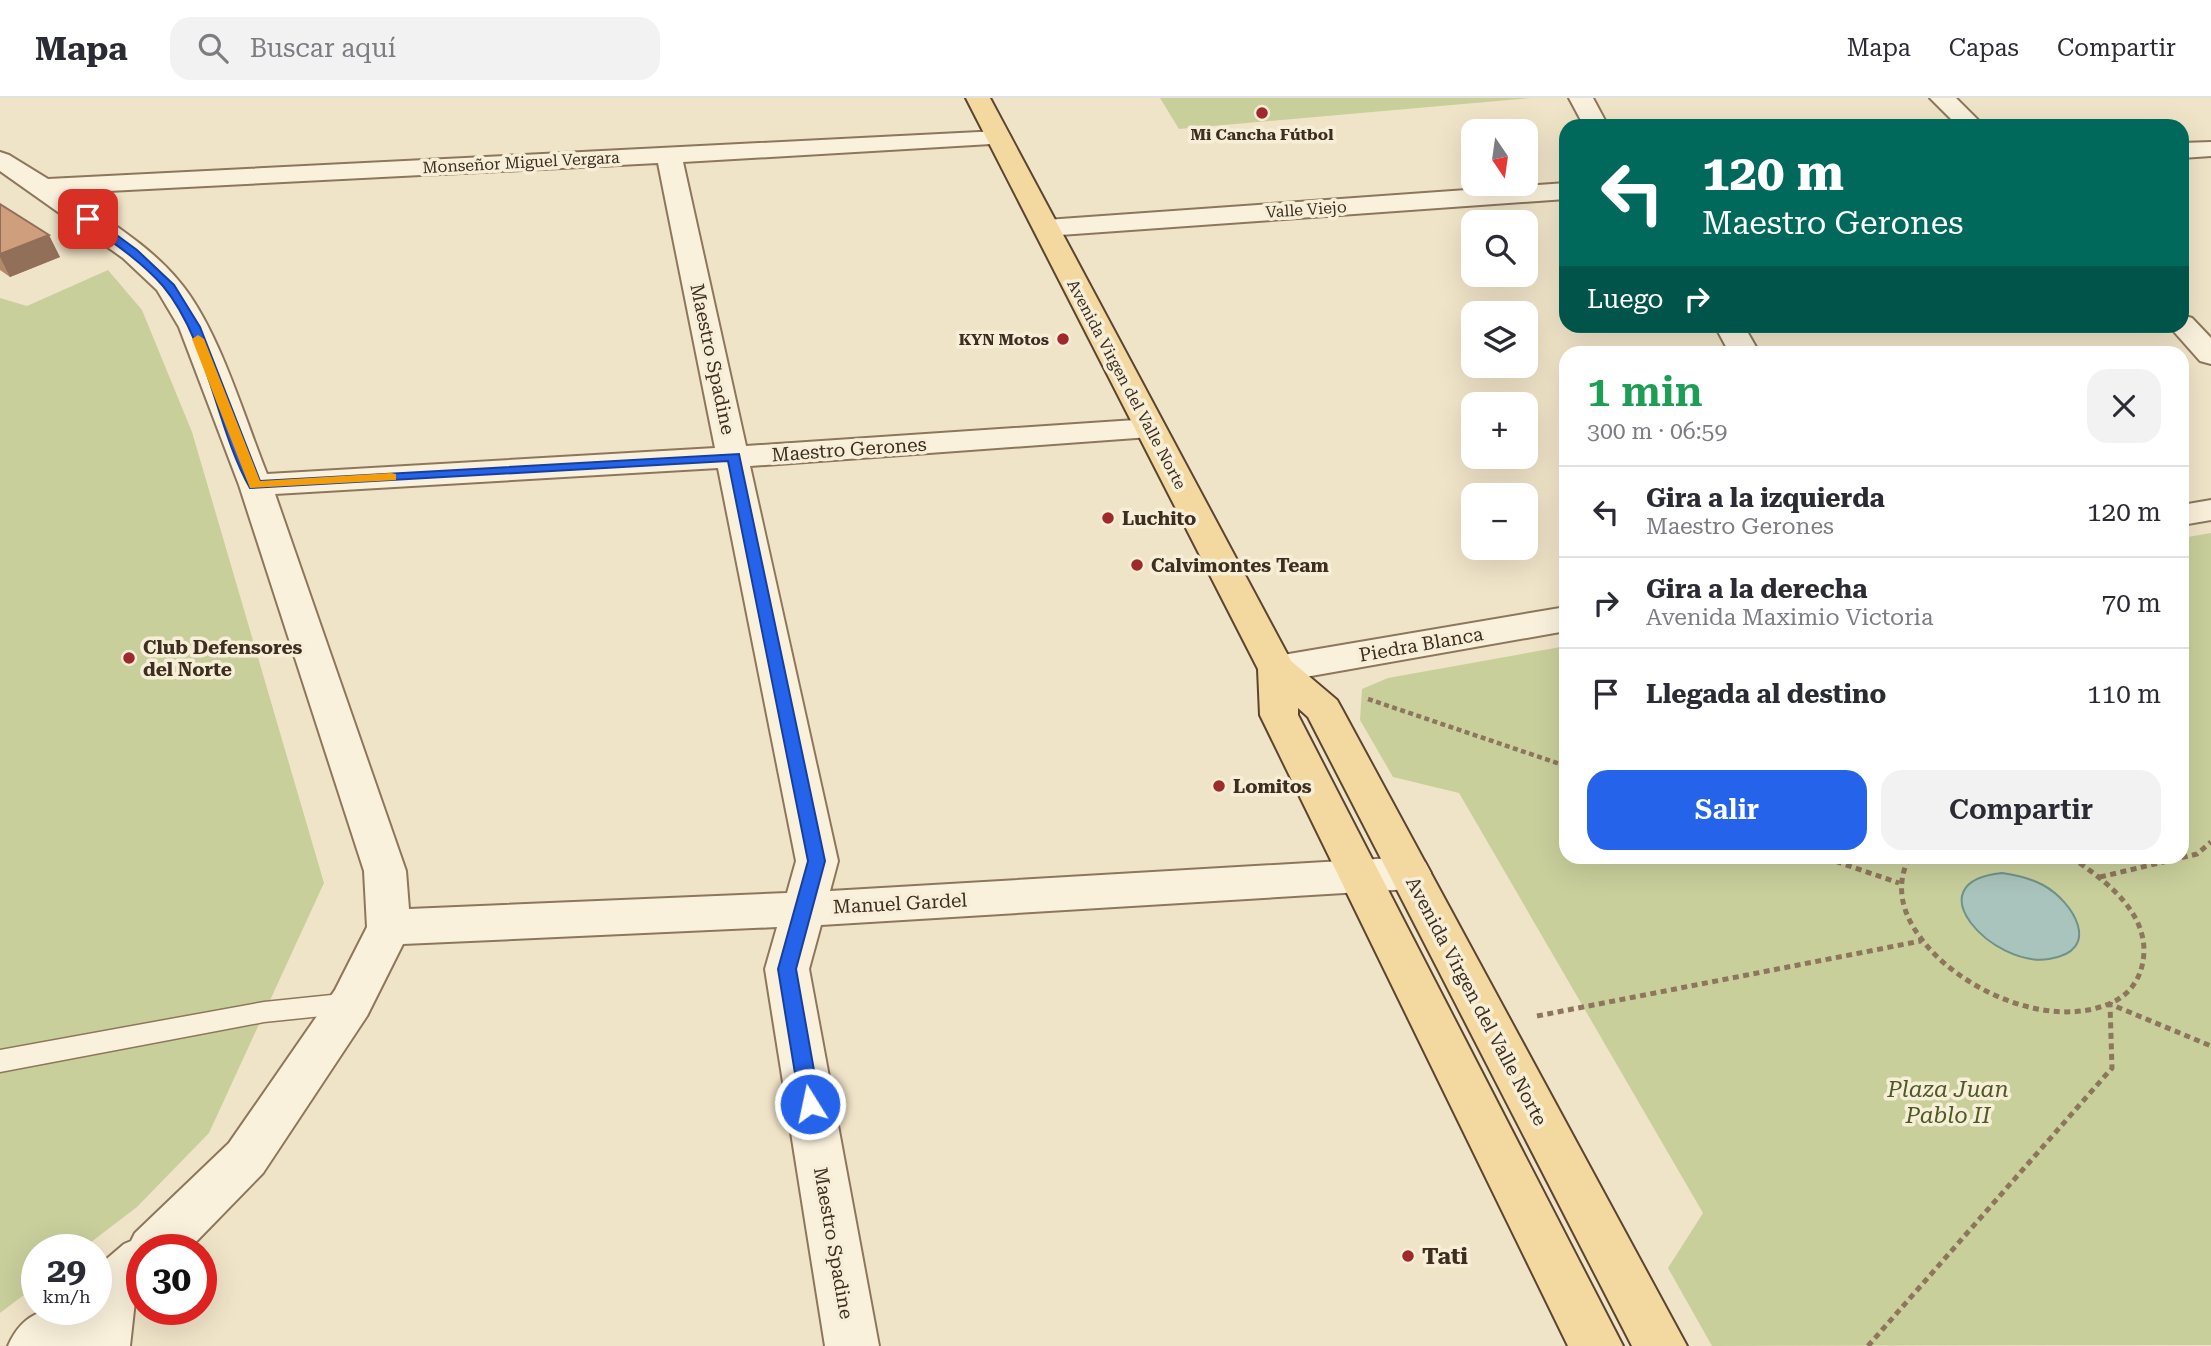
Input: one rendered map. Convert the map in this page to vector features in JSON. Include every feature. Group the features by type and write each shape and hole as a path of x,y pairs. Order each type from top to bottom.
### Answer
{"main road":[{"name":"Avenida Virgen del Valle Norte","path":"978,98 1277,669 1323,709 1660,1346"},
{"name":"Avenida Virgen del Valle Norte","path":"1277,669 1279,715 1596,1346"}],"street":[{"path":"1581,98 1592,119"},
{"path":"1942,98 1964,119"},
{"name":"Monseñor Miguel Vergara","path":"43,187 999,138"},
{"path":"2189,151 2211,149"},
{"name":"Maestro Spadine","path":"669,154 817,861 787,969 852,1346"},
{"path":"0,160 43,187 133,252 168,285 194,327 255,485 385,871 389,927 351,1003 246,1158 169,1234"},
{"name":"Valle Viejo","path":"1046,228 1559,191"},
{"path":"2189,331 2211,355"},
{"name":"Maestro Gerones","path":"255,485 734,457 1150,428"},
{"path":"2189,514 2211,510"},
{"name":"Piedra Blanca","path":"1277,669 1559,621"},
{"name":"Manuel Gardel","path":"389,927 803,909 1410,873"},
{"path":"35,1346 63,1325"},
{"path":"103,1346 105,1325"}],"lane":[{"path":"0,1061 264,1012 351,1003"}],"path":[{"path":"1366,699 1559,764"},
{"path":"2189,856 2197,854 2211,842"},
{"path":"1844,864 1899,883"},
{"path":"1907,864 1899,883 1904,911 1921,941 1951,970 1990,993 2032,1008 2075,1012 2110,1004 2134,987 2145,961 2142,933 2127,903 2100,877 2081,864"},
{"path":"2100,877 2155,864"},
{"path":"1490,1025 1921,941"},
{"path":"2110,1004 2211,1046"},
{"path":"1868,1346 2112,1068 2110,1004"}],"green space":[{"name":"Mi Cancha Fútbol","path":"1160,98 1531,98 1179,129"},
{"name":"Club Defensores del Norte","path":"108,270 142,310 192,432 324,883 209,1133 137,1207 102,1234 21,1234 21,1297 0,1313 0,298 27,306"},
{"name":"Plaza Juan Pablo II","path":"2211,533 2211,1345 1712,1346 1668,1268 1703,1213 1459,793 1393,777 1360,720 1362,689 1388,678 1559,647 1559,864 2189,864 2189,537"}],"water":[{"path":"2002,873 2043,885 2065,903 2078,925 2079,937 2075,946 2066,954 2049,959 2027,958 2005,951 1971,923 1963,907 1964,892 1976,880"}],"building":[{"path":"0,204 49,235 0,254"}],"slow traffic":[{"path":"198,339 255,485 391,477"}],"place":[{"name":"Mi Cancha Fútbol","path":"1262,113"},
{"name":"KYN Motos","path":"1063,339"},
{"name":"Luchito","path":"1108,518"},
{"name":"Calvimontes Team","path":"1137,565"},
{"name":"Club Defensores del Norte","path":"129,658"},
{"name":"Lomitos","path":"1219,786"},
{"name":"Tati","path":"1408,1256"}],"route":[{"path":"88,219 133,252 168,285 194,327 255,485 734,457 817,861 787,969 810,1104"}]}
